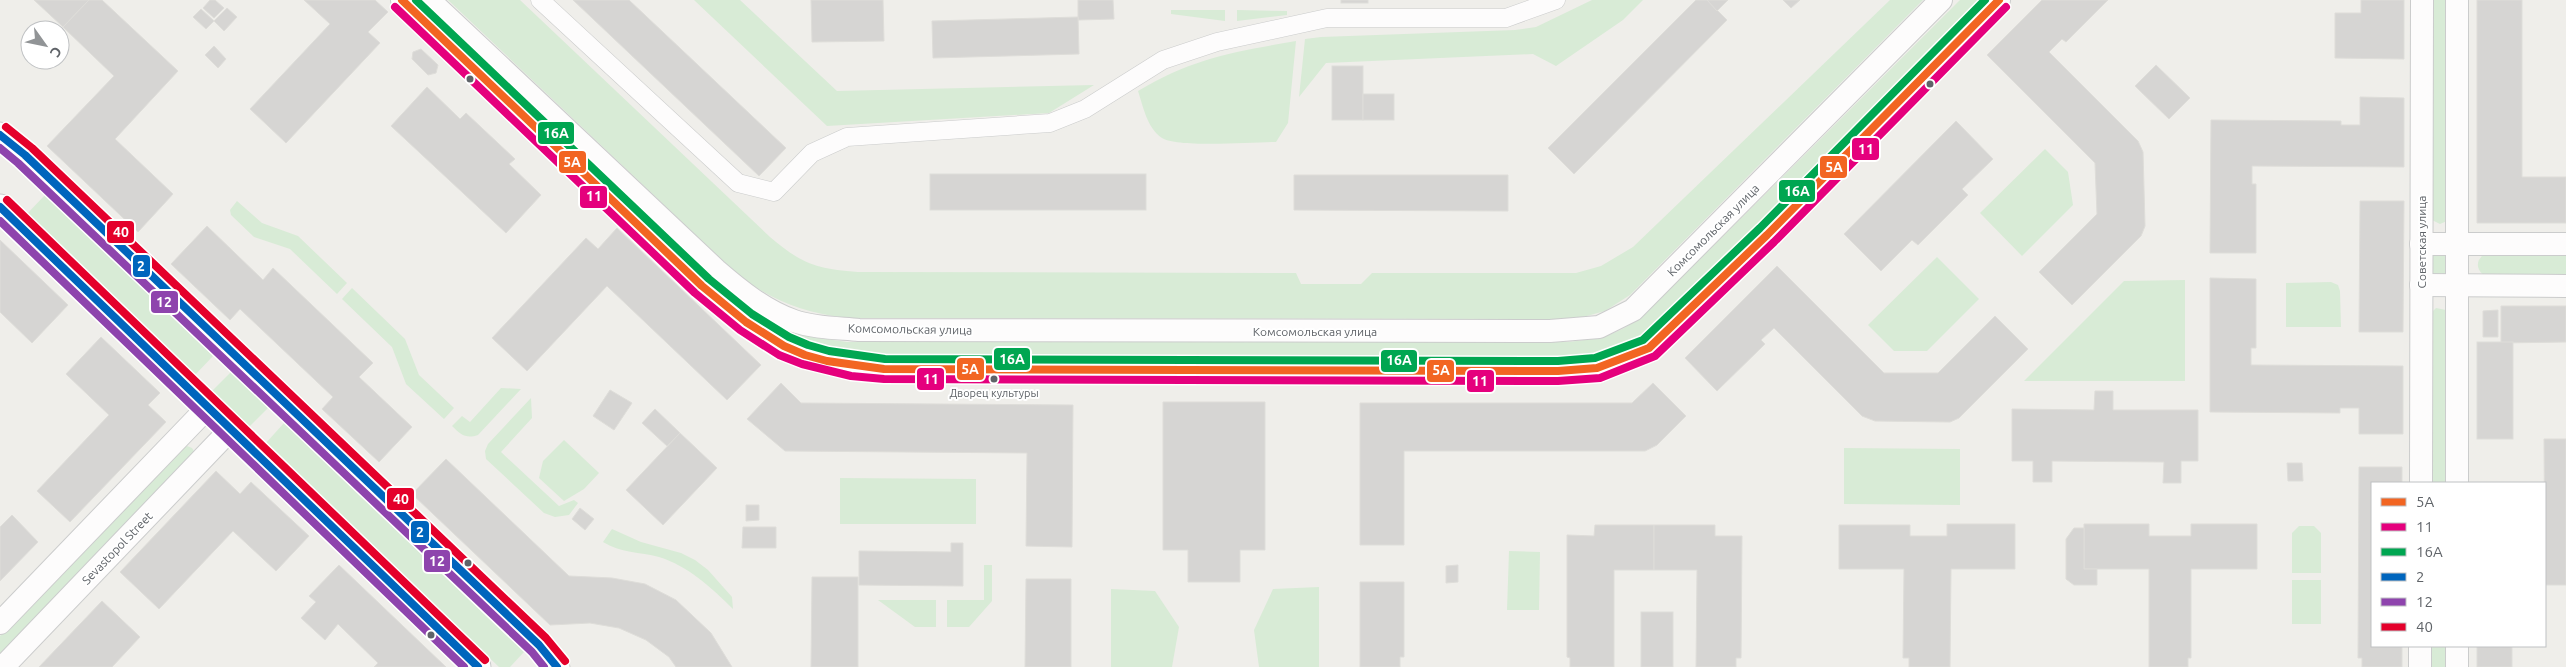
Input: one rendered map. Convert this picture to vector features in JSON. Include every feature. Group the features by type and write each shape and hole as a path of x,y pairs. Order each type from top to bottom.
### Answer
{"main road":[{"path":"0,135 32,162 525,632 557,667"},
{"path":"0,207 478,667"}],"street":[{"name":"Комсомольская улица","path":"402,0 604,178 735,287 774,312 794,321 827,327 879,330 1550,331 1599,327 1633,310 1941,0"},
{"name":"Комсомольская улица","path":"429,0 604,178 702,286 744,322 790,351 845,366 884,369 1548,371 1597,368 1622,360 1649,348 1767,235 1999,0"},
{"path":"540,0 738,183 774,192 812,153 847,138 1050,123 1085,108 1163,60 1218,42 1327,18 1506,18 1556,0"},
{"name":"Советская улица","path":"2421,482 2422,0"},
{"path":"2457,0 2457,482"},
{"path":"2422,244 2566,244"},
{"path":"2421,286 2566,286"},
{"path":"0,623 208,407"},
{"name":"Sevastopol Street","path":"3,667 231,429"},
{"path":"2420,647 2420,667"},
{"path":"2457,647 2457,667"}],"green space":[{"path":"448,0 520,0 770,237 801,259 820,267 858,272 1296,273 1301,284 1361,284 1372,273 1576,273 1601,266 1633,247 1890,0 1923,0 1630,295 1605,311 1576,319 845,318 801,309 763,292 738,275"},
{"path":"694,0 740,0 837,91 1094,85 1049,113 827,126"},
{"path":"1592,0 1643,0 1623,20 1556,66 1533,54 1326,63 1299,97 1305,39 1515,30 1536,27"},
{"path":"1960,0 1984,0 1660,324 1629,345 1594,358 876,358 830,351 788,338 727,293 801,335 847,342 1566,342 1600,337 1619,331 1648,311"},
{"path":"2431,0 2451,0 2447,221 2440,224 2432,220"},
{"path":"1171,10 1225,10 1225,21 1171,14"},
{"path":"1237,10 1287,11 1287,15 1237,21"},
{"path":"1296,41 1288,123 1276,142 1183,143 1162,138 1149,123 1138,91 1177,71 1214,58"},
{"path":"2045,149 2068,172 2073,205 2022,256 1980,213"},
{"path":"45,195 213,356 194,376 26,215"},
{"path":"237,201 262,223 298,236 347,283 337,294 290,249 254,237 231,215 230,210"},
{"path":"2431,253 2448,253 2447,275 2432,276"},
{"path":"2485,254 2566,254 2566,276 2485,276 2478,268 2478,262"},
{"path":"1937,257 1979,299 1927,351 1894,351 1868,325"},
{"path":"2185,280 2185,381 2024,381 2124,281"},
{"path":"2331,282 2338,285 2340,291 2341,327 2286,327 2286,283"},
{"path":"352,288 405,339 419,375 454,408 444,419 406,384 392,347 342,299"},
{"path":"2436,308 2446,310 2449,482 2430,482 2431,313"},
{"path":"231,372 268,408 248,428 211,392"},
{"path":"501,388 521,389 478,435 470,437 464,435 452,426 462,416 470,422"},
{"path":"531,398 532,418 501,452 559,506 574,500 578,503 569,515 555,517 544,513 486,459 485,451 488,444"},
{"path":"284,423 524,652 510,667 499,667 265,444"},
{"path":"564,440 599,473 584,489 564,501 539,478 543,461"},
{"path":"187,446 192,448 195,453 0,657 0,636"},
{"path":"1844,448 1960,449 1960,505 1844,504"},
{"path":"840,478 976,479 976,524 840,524"},
{"path":"2299,526 2314,526 2321,533 2321,573 2292,573 2292,533"},
{"path":"612,529 641,542 681,553 695,560 708,570 732,597 733,609 708,586 680,566 659,557 623,550 603,542"},
{"path":"1509,551 1540,552 1539,610 1507,610"},
{"path":"984,565 992,565 992,601 969,627 947,627 947,600 984,600"},
{"path":"2292,580 2321,580 2321,624 2292,624"},
{"path":"1319,587 1319,667 1259,667 1254,630 1273,589"},
{"path":"1111,589 1155,591 1179,627 1172,667 1111,667"},
{"path":"878,600 936,600 936,627 915,627"},
{"path":"2429,647 2449,647 2449,667 2429,667"}],"building":[{"path":"34,0 89,0 70,20 55,20"},
{"path":"89,0 102,0 178,71 115,139 173,194 138,232 47,146 114,76 70,34 70,20"},
{"path":"210,0 215,0 224,8 214,18 203,8"},
{"path":"304,0 375,0 388,12 368,32 380,43 286,143 250,109 330,24"},
{"path":"573,0 629,0 786,148 759,176"},
{"path":"811,0 883,0 884,41 812,42"},
{"path":"1078,0 1113,0 1114,19 1078,20"},
{"path":"1341,0 1368,0 1368,3 1341,3"},
{"path":"1696,0 1707,0 1727,20 1574,174 1548,148"},
{"path":"1707,0 1728,0 1717,11"},
{"path":"1783,0 1800,0 1791,8"},
{"path":"2042,0 2108,0 2066,42 2062,39 2049,52 2138,141 2143,152 2145,226 2141,236 2072,305 2039,272 2097,214 2095,163 1987,55"},
{"path":"2361,0 2404,0 2404,59 2335,58 2335,13 2361,13"},
{"path":"2477,0 2522,0 2522,177 2566,177 2566,223 2477,223"},
{"path":"227,8 237,17 224,31 214,21"},
{"path":"201,9 214,21 206,29 193,17"},
{"path":"1078,17 1079,54 933,58 932,21"},
{"path":"214,46 226,59 218,68 205,55"},
{"path":"421,49 438,65 436,73 428,75 412,59 413,52"},
{"path":"2156,65 2190,98 2169,119 2135,86"},
{"path":"1332,66 1363,66 1363,120 1332,120"},
{"path":"427,87 460,119 466,113 515,159 509,164 541,195 506,233 391,126"},
{"path":"1363,94 1394,94 1394,120 1363,120"},
{"path":"2360,97 2404,98 2404,167 2252,166 2252,184 2256,184 2256,253 2210,253 2211,120 2341,121 2341,125 2360,125"},
{"path":"1956,121 1993,159 1962,189 1968,195 1918,245 1912,240 1881,271 1844,234"},
{"path":"930,174 1146,174 1146,210 930,210"},
{"path":"1294,175 1508,175 1508,211 1294,210"},
{"path":"2360,201 2404,201 2403,332 2359,332"},
{"path":"207,226 263,280 273,268 373,363 359,377 412,427 379,462 322,409 333,397 240,309 230,320 171,264"},
{"path":"617,228 761,365 727,400 607,286 527,371 492,338 586,238 598,249"},
{"path":"0,240 68,305 32,343 0,312"},
{"path":"1777,266 1884,373 1938,373 1995,316 2028,349 1959,418 1950,422 1875,421 1862,416 1774,328 1761,340 1765,344 1717,391 1685,358"},
{"path":"2210,278 2256,279 2256,348 2251,348 2251,365 2403,366 2403,434 2359,434 2359,408 2340,408 2340,413 2210,412"},
{"path":"2501,306 2566,306 2566,342 2501,343"},
{"path":"2498,310 2498,337 2483,337 2483,311"},
{"path":"101,337 160,393 148,405 166,422 70,522 37,491 109,415 66,374"},
{"path":"2477,342 2513,342 2513,439 2477,439"},
{"path":"781,383 801,403 1073,405 1072,547 1026,546 1027,453 785,451 747,419"},
{"path":"1653,383 1686,416 1657,445 1645,451 1404,451 1404,545 1360,545 1360,403 1632,403"},
{"path":"610,390 632,403 614,430 593,416"},
{"path":"2095,391 2113,391 2113,410 2198,410 2198,461 2181,461 2181,483 2163,483 2164,462 2052,461 2052,482 2033,482 2033,461 2012,461 2012,409 2094,410"},
{"path":"1163,402 1265,402 1265,550 1240,550 1240,582 1188,582 1188,550 1163,550"},
{"path":"655,409 680,433 667,446 642,423"},
{"path":"680,433 717,468 663,525 626,490"},
{"path":"2544,439 2566,439 2566,585 2546,585 2546,482 2544,482"},
{"path":"446,459 569,576 612,578 645,584 676,600 711,633 732,667 676,667 669,657 646,640 619,628 590,623 550,625 412,494"},
{"path":"2287,463 2302,463 2303,481 2288,481"},
{"path":"2359,467 2402,467 2402,482 2371,482 2371,647 2402,647 2402,667 2362,667 2362,658 2358,658"},
{"path":"216,471 240,494 251,482 309,536 276,571 233,531 159,609 120,572"},
{"path":"746,505 759,505 759,520 746,521"},
{"path":"580,508 594,519 585,530 572,519"},
{"path":"12,515 38,542 0,581 0,527"},
{"path":"1947,524 2015,524 2015,569 1951,569 1950,667 1909,667 1909,658 1903,658 1904,569 1839,569 1839,525 1910,525 1910,536 1947,536"},
{"path":"2084,524 2149,524 2149,536 2191,536 2191,524 2257,524 2257,569 2191,569 2191,658 2188,658 2188,667 2149,667 2149,569 2084,569"},
{"path":"1595,525 1654,525 1654,570 1614,570 1614,667 1570,667 1570,658 1567,657 1567,535 1594,536"},
{"path":"1654,525 1715,525 1715,536 1742,536 1741,658 1736,658 1736,667 1696,667 1697,570 1654,570"},
{"path":"743,527 776,527 776,548 742,548"},
{"path":"2074,528 2084,528 2084,569 2097,569 2097,585 2074,585 2066,579 2066,539"},
{"path":"951,543 963,543 963,586 859,585 859,551 951,552"},
{"path":"339,565 446,667 374,667 378,663 338,624 325,640 301,618 316,602 309,596"},
{"path":"1458,565 1458,582 1446,583 1446,566"},
{"path":"812,577 858,577 858,667 811,667"},
{"path":"1026,579 1071,579 1071,667 1025,667"},
{"path":"1360,582 1404,582 1404,657 1400,657 1400,667 1360,667"},
{"path":"102,601 140,637 112,667 39,667"},
{"path":"1641,612 1673,612 1673,667 1641,667"},
{"path":"2477,647 2512,647 2512,667 2477,667"}],"transit line":[{"name":"5А","path":"402,0 702,286 746,322 784,346 805,355 827,361 884,369 1558,371 1597,368 1649,348 1767,235 1999,0"},
{"name":"16А","path":"416,0 709,279 752,314 789,337 808,345 829,351 885,359 1558,361 1595,358 1643,340 1760,228 1985,0"},
{"name":"11","path":"395,7 695,293 740,330 779,355 802,364 851,376 884,379 1558,381 1600,378 1655,356 1774,242 2006,7"},
{"name":"40","path":"6,127 32,148 546,638 565,661"},
{"name":"2","path":"0,135 25,155 539,645 557,667"},
{"name":"12","path":"0,148 532,652 544,667"},
{"name":"40","path":"7,200 485,660"},
{"name":"2","path":"0,207 478,667"},
{"name":"12","path":"0,221 464,667"}],"place":[{"name":"Дворец культуры","path":"994,379"}]}
